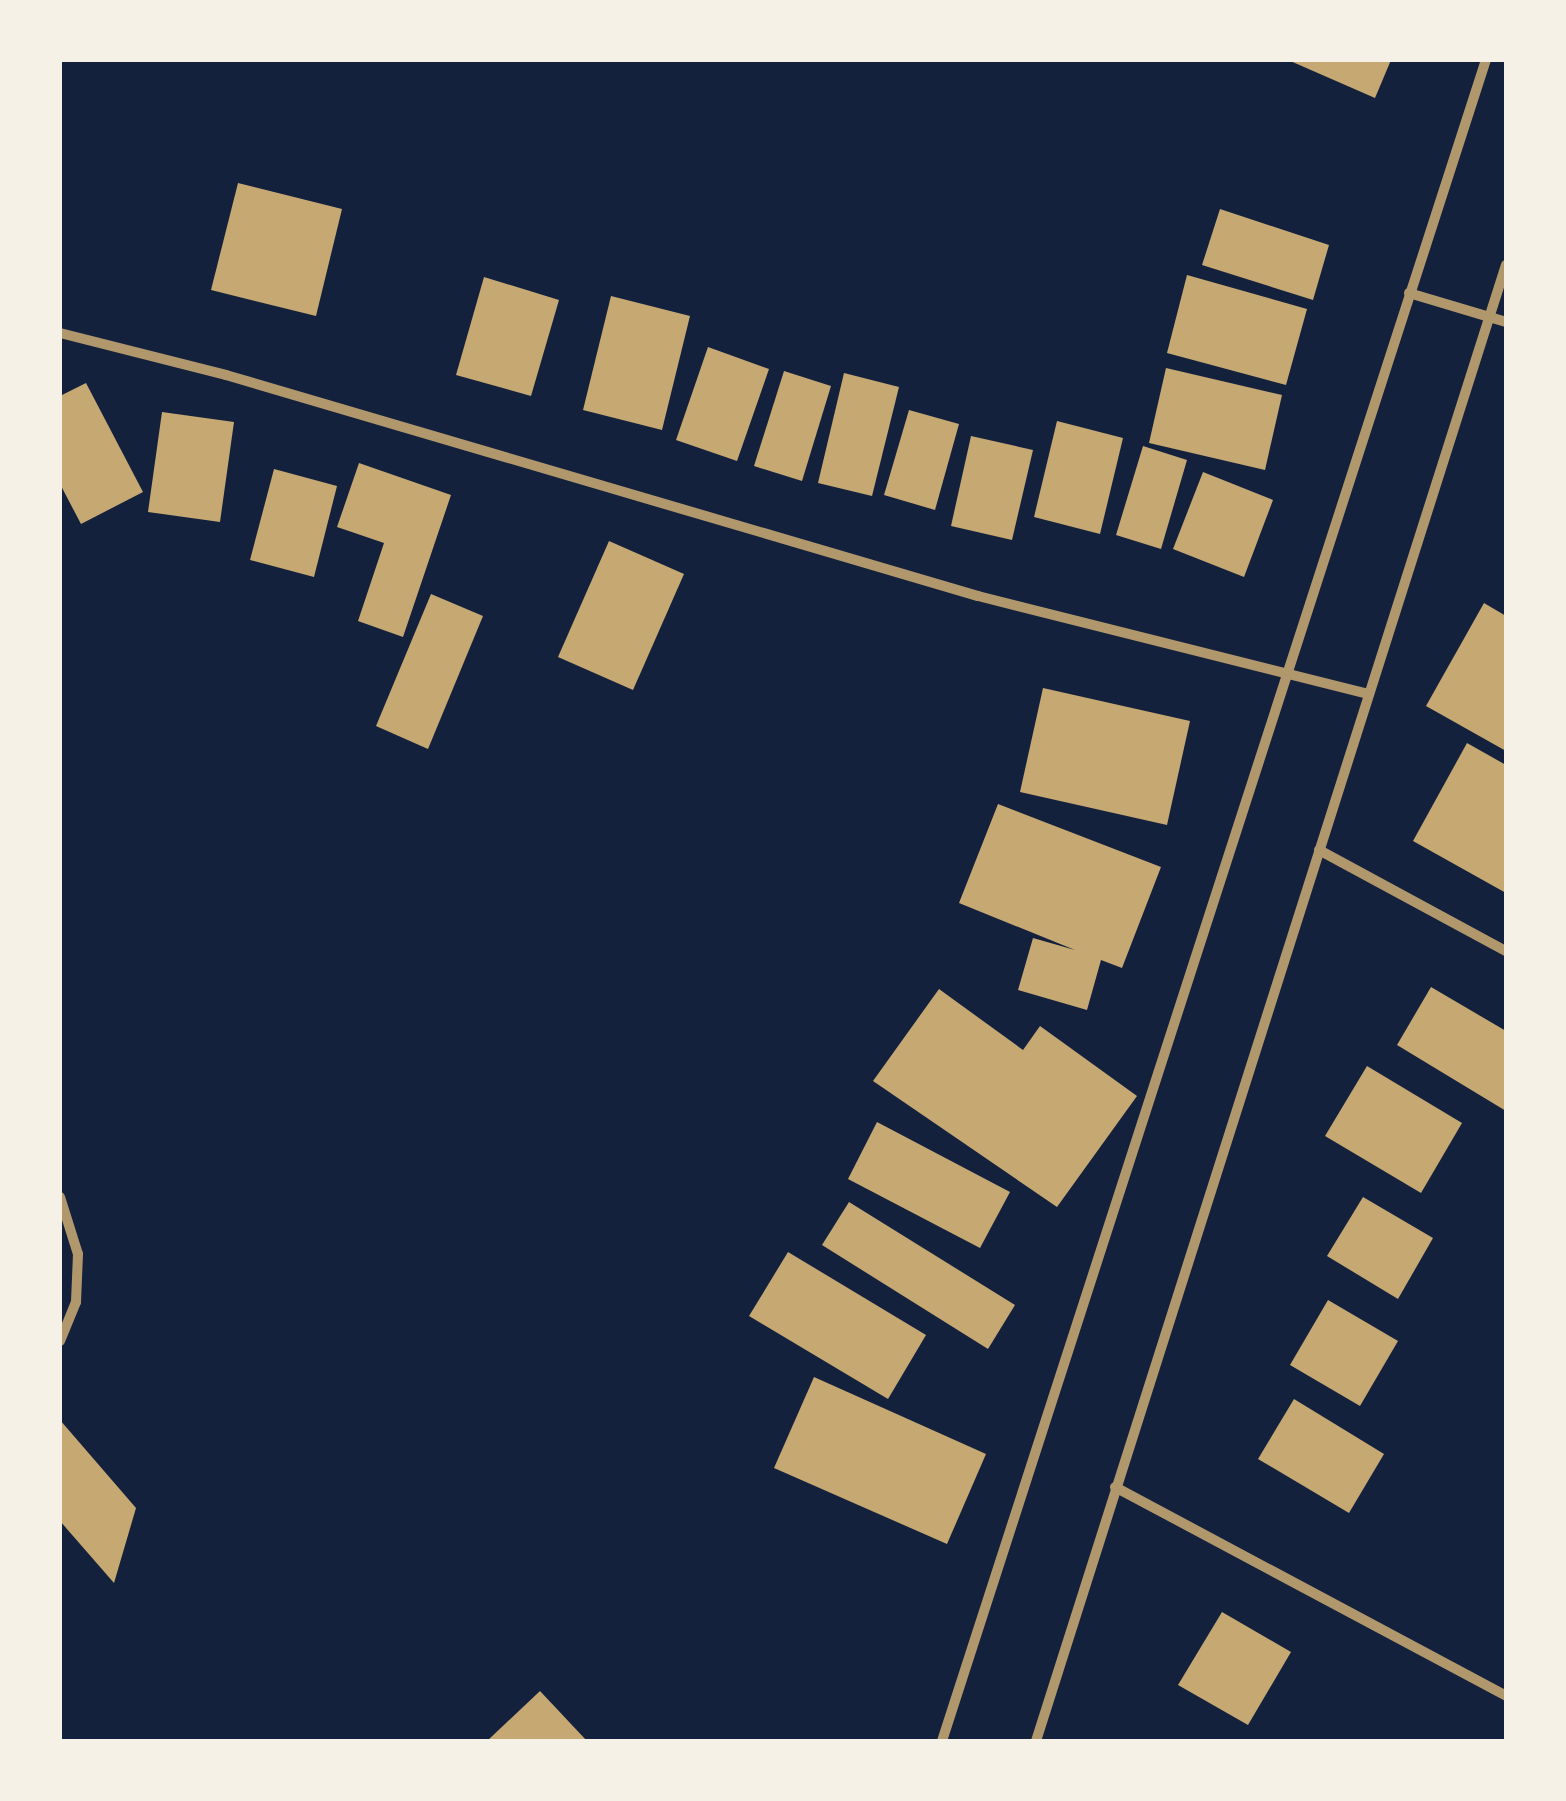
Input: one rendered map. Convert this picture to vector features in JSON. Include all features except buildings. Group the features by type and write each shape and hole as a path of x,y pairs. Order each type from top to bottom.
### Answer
{"street":[{"path":"942,1741 1486,60"},
{"path":"1036,1741 1506,265"},
{"path":"1409,293 1506,322"},
{"path":"60,333 226,375 978,596 1369,694"},
{"path":"1320,850 1506,951"},
{"path":"60,1197 78,1254 76,1302 60,1341"},
{"path":"1114,1487 1506,1696"}]}
